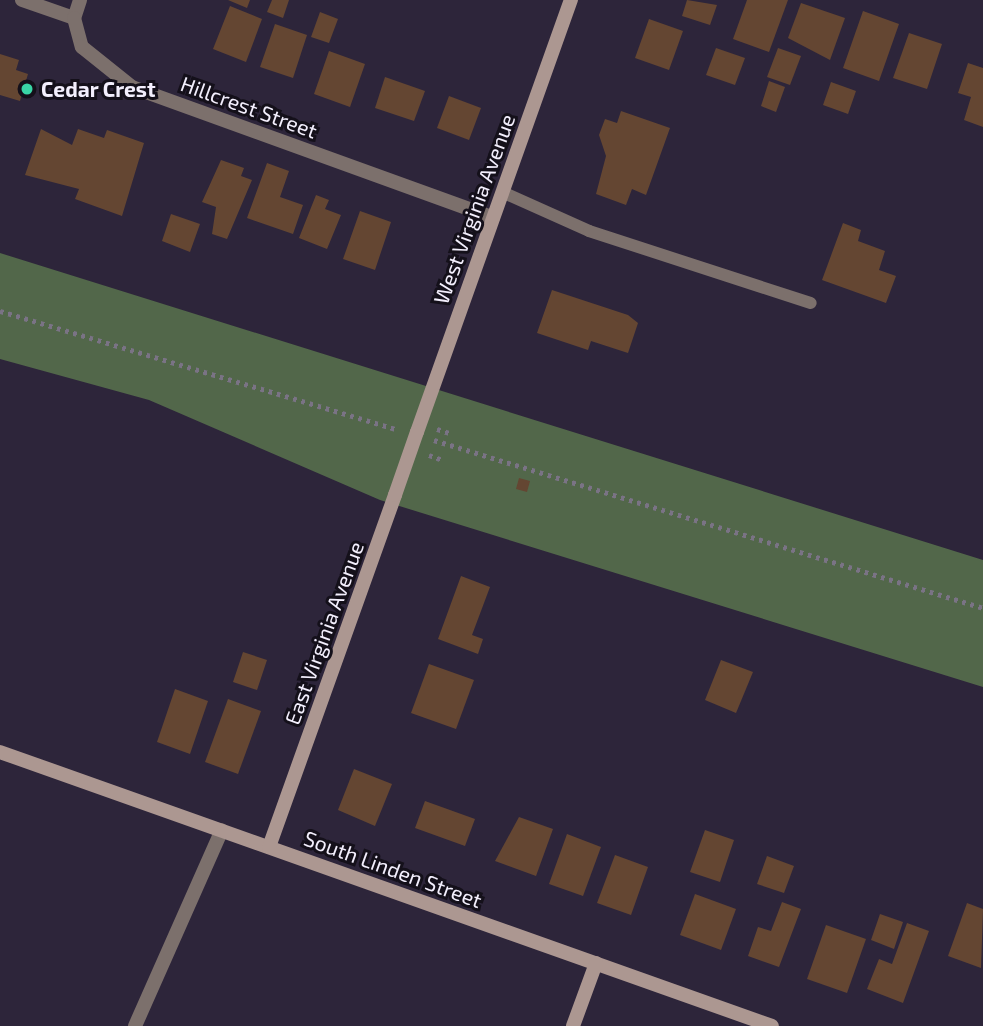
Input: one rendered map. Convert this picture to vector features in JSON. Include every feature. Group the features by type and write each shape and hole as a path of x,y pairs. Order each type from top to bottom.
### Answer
{"street":[{"path":"22,0 74,19 80,0"},
{"name":"West Virginia Avenue","path":"415,434 571,0"},
{"name":"Hillcrest Street","path":"74,19 75,35 91,59 132,87 494,218"},
{"name":"East Virginia Avenue","path":"269,847 415,434"},
{"name":"South Linden Street","path":"0,752 772,1026"},
{"path":"135,1026 222,831"},
{"path":"573,1026 596,963"}],"lane":[{"path":"502,192 589,232 811,303"}],"path":[{"path":"0,311 415,434 983,608"},
{"path":"437,429 453,434"},
{"path":"428,455 443,460"}],"green space":[{"path":"0,253 983,560 983,687 380,500 149,400 0,359"}],"building":[{"path":"228,0 250,0 247,8"},
{"path":"272,0 289,0 283,18 267,12"},
{"path":"687,0 717,5 710,25 682,16"},
{"path":"747,0 788,0 769,52 733,39"},
{"path":"801,3 845,18 830,60 788,38"},
{"path":"230,6 262,19 246,62 213,49"},
{"path":"863,11 899,24 879,81 843,68"},
{"path":"320,12 338,19 329,43 311,37"},
{"path":"649,19 683,31 669,70 635,58"},
{"path":"275,24 307,35 293,78 260,67"},
{"path":"909,33 942,44 927,89 893,78"},
{"path":"716,48 745,58 735,85 706,75"},
{"path":"778,48 801,56 790,85 767,77"},
{"path":"329,51 365,64 350,107 314,94"},
{"path":"0,54 19,60 16,70 28,74 20,101 0,95"},
{"path":"968,63 983,68 983,127 964,120 971,97 958,93"},
{"path":"385,77 425,91 414,121 375,108"},
{"path":"769,81 785,87 776,112 761,106"},
{"path":"831,82 856,91 848,114 823,105"},
{"path":"449,96 481,108 469,140 437,128"},
{"path":"621,111 670,128 646,195 632,189 626,205 596,194 606,156 599,135 605,119 617,123"},
{"path":"41,129 72,145 78,129 104,138 107,130 144,143 122,216 75,199 79,189 25,175"},
{"path":"221,160 244,168 241,176 252,180 227,239 212,234 216,207 202,202"},
{"path":"267,163 289,171 280,197 303,205 293,234 247,218"},
{"path":"316,195 329,200 325,209 341,215 327,249 299,238"},
{"path":"360,211 391,222 375,270 343,259"},
{"path":"171,214 200,224 190,252 162,241"},
{"path":"843,223 861,230 858,241 885,251 879,270 896,276 886,303 822,280"},
{"path":"552,290 628,315 638,323 628,353 591,341 588,350 537,333"},
{"path":"519,478 530,481 527,492 516,489"},
{"path":"461,576 490,587 472,635 483,639 478,654 438,639"},
{"path":"243,652 267,660 257,690 233,682"},
{"path":"721,660 753,672 736,713 705,700"},
{"path":"429,664 474,680 456,729 411,713"},
{"path":"175,689 208,701 190,754 157,742"},
{"path":"228,699 261,711 238,774 205,762"},
{"path":"354,769 392,784 375,826 338,810"},
{"path":"425,801 475,819 465,846 415,828"},
{"path":"519,817 553,829 536,876 495,861"},
{"path":"705,830 734,840 720,882 690,872"},
{"path":"567,834 601,847 583,896 549,884"},
{"path":"615,855 648,867 631,915 597,903"},
{"path":"767,856 794,866 784,893 757,884"},
{"path":"695,894 736,909 721,950 680,935"},
{"path":"782,902 801,909 779,967 748,956 758,927 771,931"},
{"path":"967,903 983,909 981,968 948,956"},
{"path":"880,914 903,922 894,949 871,940"},
{"path":"907,923 929,931 903,1003 867,989 879,959 892,964"},
{"path":"826,925 866,939 847,993 807,979"}],"place":[{"name":"Cedar Crest","path":"27,89"}]}
